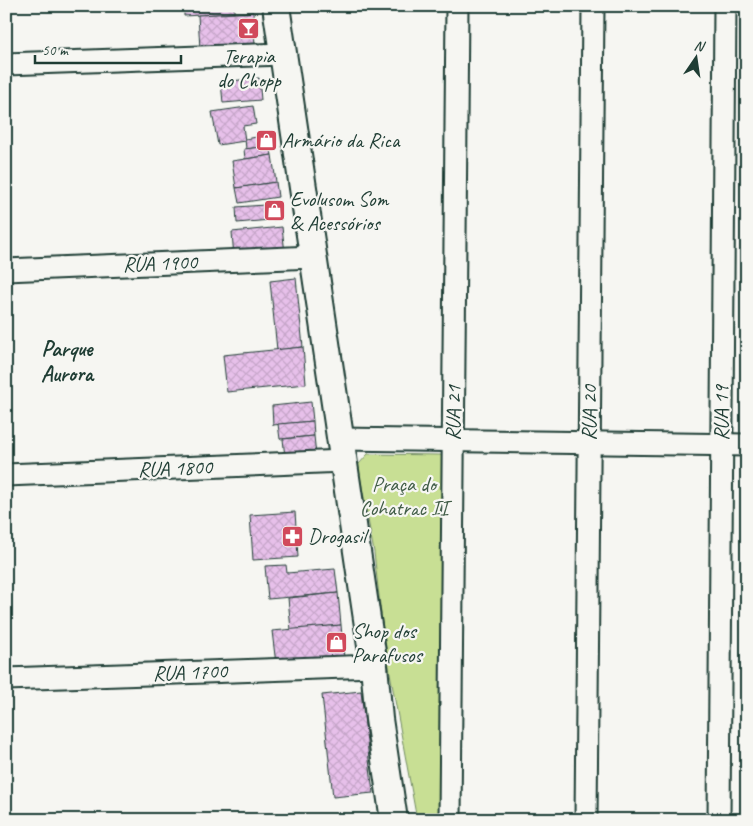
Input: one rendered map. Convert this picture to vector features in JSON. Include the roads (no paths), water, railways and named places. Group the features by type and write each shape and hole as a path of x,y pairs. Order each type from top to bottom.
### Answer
{"main road":[{"path":"276,6 374,666 379,719 394,820"},
{"path":"374,666 388,718 409,820"}],"street":[{"name":"RUA 21","path":"450,820 457,6"},
{"name":"RUA 20","path":"586,820 593,6"},
{"name":"RUA 19","path":"719,820 725,6"},
{"path":"6,64 283,54"},
{"name":"RUA 1900","path":"6,270 313,257"},
{"name":"RUA 1800","path":"6,475 452,441 747,445"},
{"name":"RUA 1700","path":"6,679 374,666"}],"place":[{"name":"Terapia do Chopp","path":"249,29"},
{"name":"Armário da Rica","path":"266,140"},
{"name":"Evolusom Som & Acessórios","path":"274,211"},
{"name":"Drogasil","path":"292,536"},
{"name":"Shop dos Parafusos","path":"336,643"}],"district":[{"name":"Parque Aurora","path":"67,360"}],"park label":[{"name":"Praça do Cohatrac II","path":"404,496"}]}
